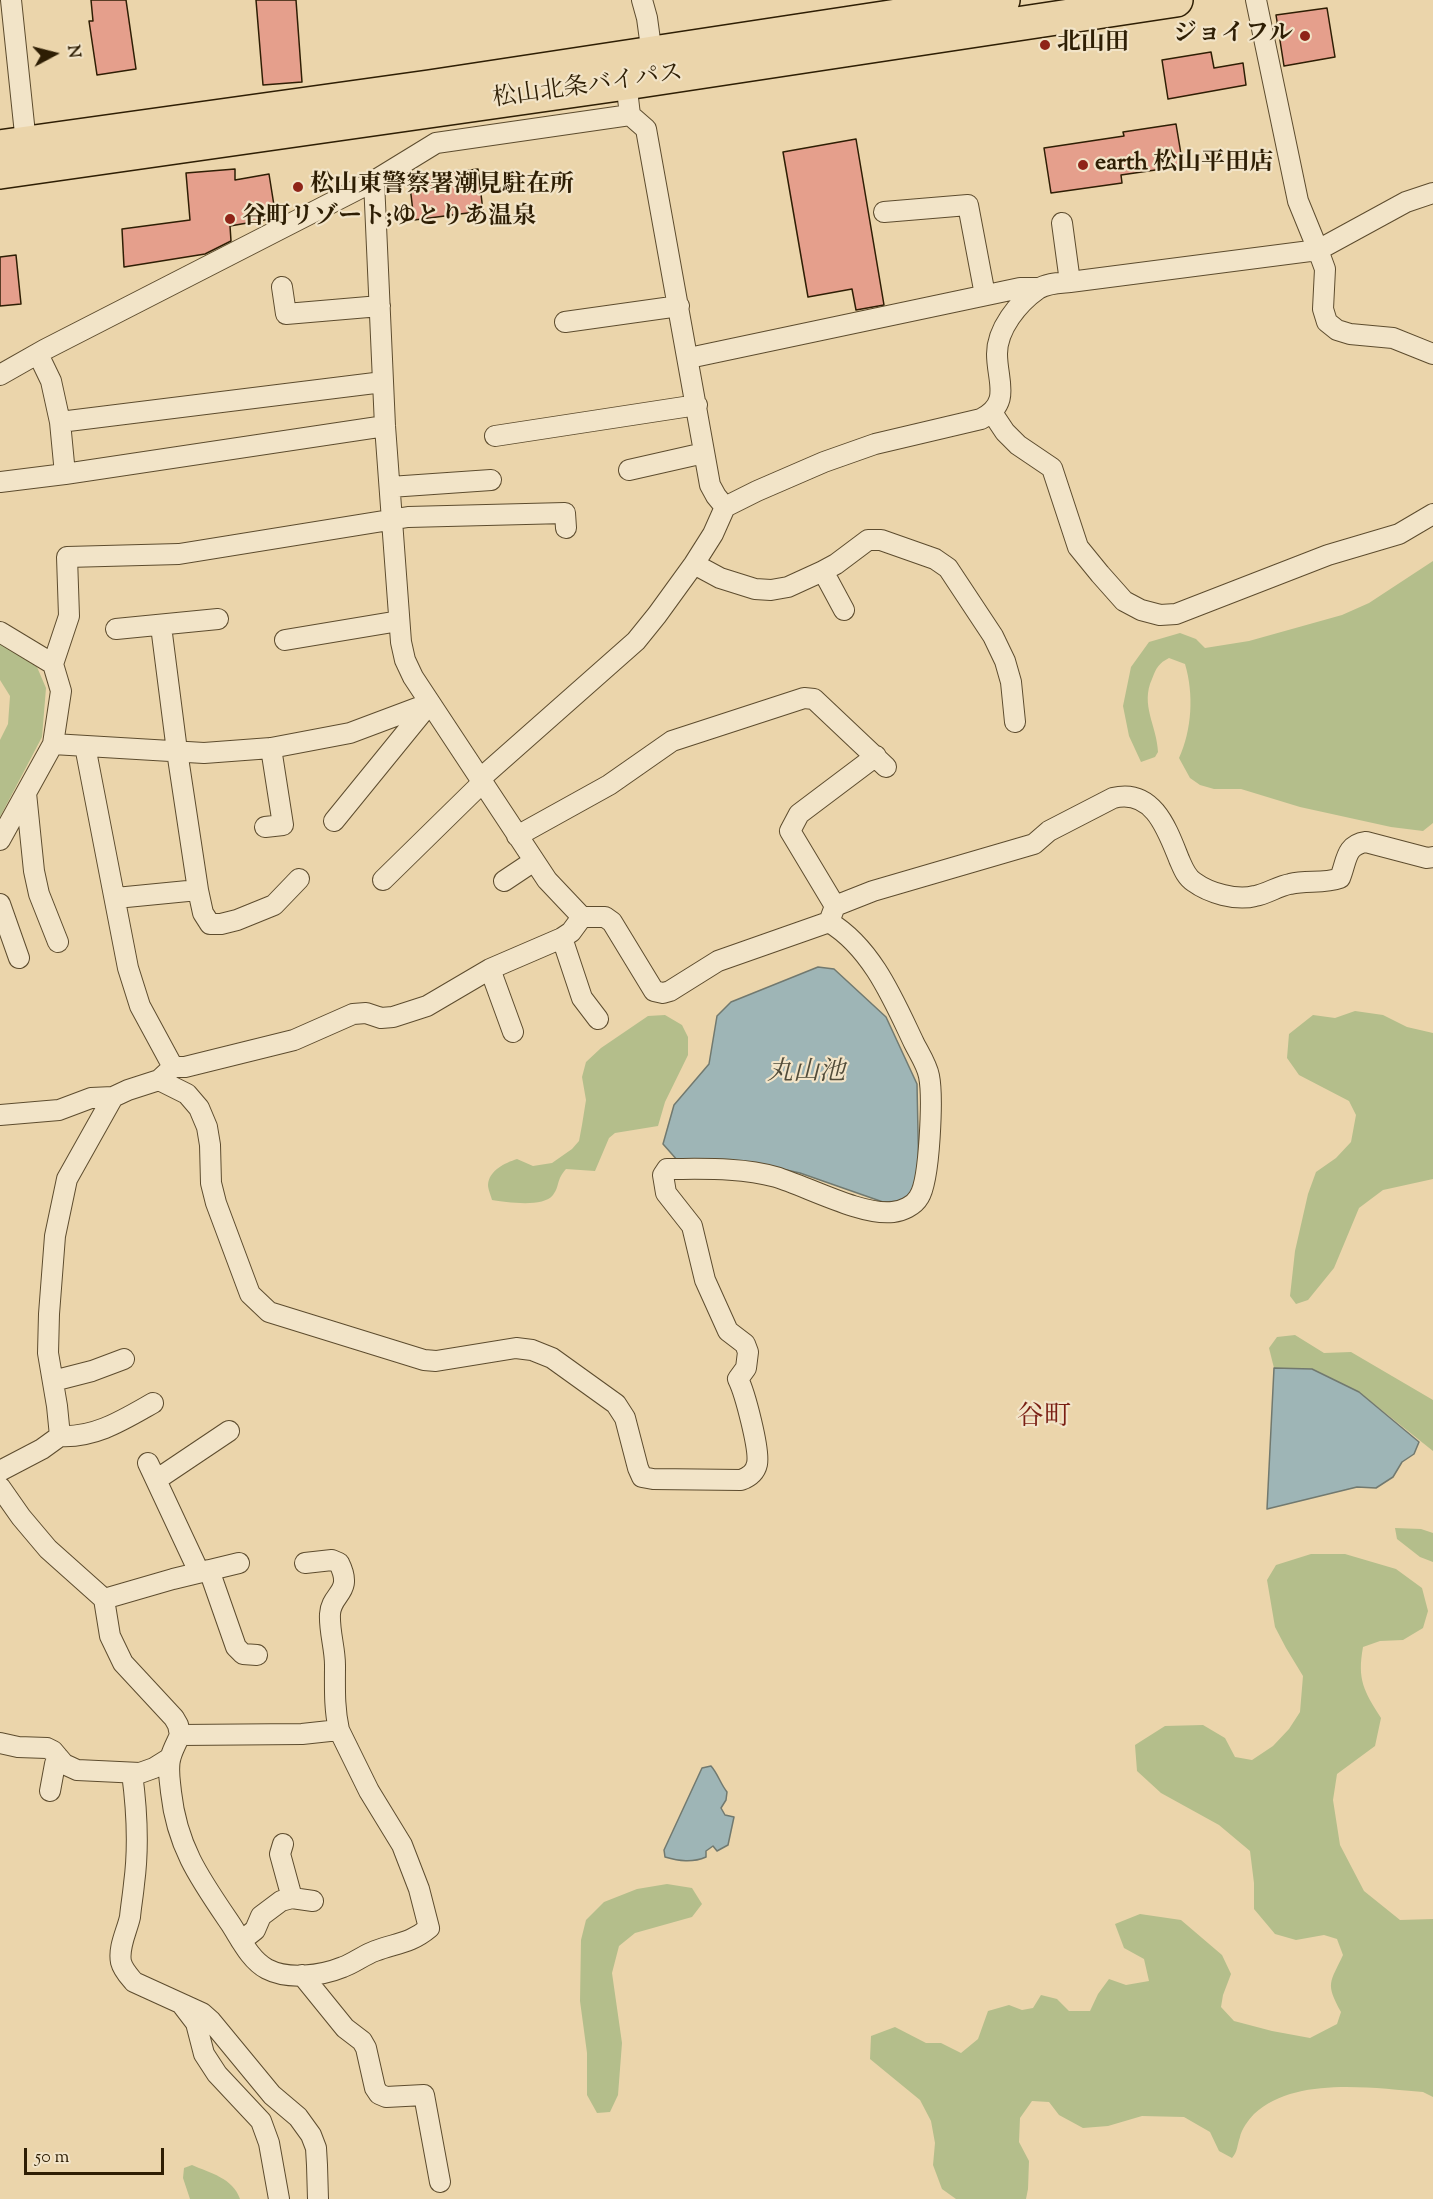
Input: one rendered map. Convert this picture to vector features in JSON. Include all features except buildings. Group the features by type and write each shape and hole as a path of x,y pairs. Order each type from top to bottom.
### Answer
{"highway":[{"name":"松山北条バイパス","path":"14,157 431,111 639,68 1003,0"},
{"name":"松山北条バイパス","path":"14,157 429,87 639,68 1176,0"}],"street":[{"path":"11,0 14,157"},
{"path":"630,115 647,18 642,0"},
{"path":"1256,0 1298,201 1325,269 1323,309 1327,322 1338,330 1350,334 1393,338 1433,354"},
{"path":"431,111 436,143"},
{"path":"0,375 374,181 436,143 630,115 646,129 710,485 725,507"},
{"path":"374,181 385,426 399,621 405,660 412,677 547,880 582,917 605,917 612,922 654,991 663,993 670,991 718,961 832,914 873,891 1034,844 1049,831 1113,798 1122,796 1141,798 1152,808 1168,833 1185,873 1192,881 1210,891 1242,898 1256,896 1289,884 1329,882 1340,878 1349,851 1356,844 1366,842 1427,858 1433,857"},
{"path":"688,358 1020,288 1040,288 1070,282 1318,250 1406,202 1433,193"},
{"path":"884,212 968,205 985,296"},
{"path":"1062,223 1070,282"},
{"path":"282,287 286,314 380,306"},
{"path":"383,880 482,780 636,641 694,564 713,534 725,507 824,462 875,444 981,419 993,414 1002,392 997,353 1000,336 1008,321 1040,288"},
{"path":"565,322 679,306"},
{"path":"38,354 51,381 60,422 65,474"},
{"path":"60,422 383,381"},
{"path":"495,436 697,405"},
{"path":"993,414 1005,432 1018,445 1052,468 1078,547 1100,574 1124,600 1141,610 1160,615 1176,614 1236,593 1328,555 1399,534 1433,514"},
{"path":"0,482 385,426"},
{"path":"629,470 704,453"},
{"path":"390,487 491,480"},
{"path":"0,840 53,744 61,691 53,664 69,616 67,557 179,554 408,517 496,522 565,513 566,528"},
{"path":"694,564 720,578 755,589 771,590 788,587 823,571 868,540 881,540 935,559 948,568 993,636 1005,661 1011,682 1016,722"},
{"path":"823,571 844,610"},
{"path":"116,629 218,619"},
{"path":"285,640 399,621"},
{"path":"161,626 177,751 203,913 210,924 221,924 274,905 299,879"},
{"path":"0,632 53,664"},
{"path":"85,746 128,968 166,1073 199,1108 208,1136 211,1183 216,1203 250,1294 269,1312 424,1359 436,1361 516,1348 532,1350 552,1358 616,1404 625,1418 642,1477 741,1480 753,1473 757,1463 757,1450 738,1379 746,1368 748,1352 745,1344 728,1331 705,1280 692,1226 666,1193 663,1175 667,1169 739,1170 776,1177 880,1212 894,1212 908,1208 919,1198 927,1173 929,1074 889,990 832,914 790,831 799,814 881,762 814,699 804,698 672,741 609,785 517,836"},
{"path":"53,744 204,753 271,748 350,733 430,704"},
{"path":"334,821 430,704"},
{"path":"266,827 283,825 271,748"},
{"path":"26,793 34,871 39,894 58,942"},
{"path":"504,881 534,861"},
{"path":"116,898 198,890"},
{"path":"0,904 19,958"},
{"path":"0,1115 60,1110 91,1098 113,1097 166,1073 294,1040 353,1014 366,1014 381,1018 393,1017 427,1005 490,969 562,938 571,932 582,917"},
{"path":"562,938 582,998 598,1019"},
{"path":"490,969 513,1032"},
{"path":"60,1436 48,1353 55,1236 67,1179 113,1097"},
{"path":"53,1381 92,1371 124,1359"},
{"path":"0,1471 42,1449 60,1436 95,1432 153,1403"},
{"path":"229,1431 152,1472 204,1571 236,1647 243,1654 257,1655"},
{"path":"0,1487 48,1549 104,1599 110,1636 123,1663 178,1725 180,1735 170,1758 169,1776 176,1827 195,1872 249,1953 265,1968 279,1974 302,1975 328,1972 344,1967 366,1954 418,1937 429,1928 419,1889 402,1845 369,1791 339,1730 335,1711 335,1665 330,1612 344,1585 343,1570 339,1563 332,1560 305,1563"},
{"path":"104,1599 239,1563"},
{"path":"180,1735 302,1734 339,1730"},
{"path":"0,1743 18,1747 47,1748 64,1764 77,1770 132,1773 154,1768 170,1758"},
{"path":"51,1791 58,1757"},
{"path":"132,1773 138,1842 135,1880 121,1962 134,1982 202,2013 212,2021 272,2095 298,2117 311,2135 317,2157 318,2199"},
{"path":"283,1844 280,1854 292,1898"},
{"path":"241,1941 255,1930 261,1916 273,1906 292,1898 313,1901"},
{"path":"302,1975 345,2028 362,2041 366,2048 375,2088 379,2094 386,2097 424,2096 440,2182"},
{"path":"182,2004 196,2023 204,2054 218,2074 261,2121 269,2143 279,2199"}],"green space":[{"path":"1433,561 1433,823 1423,831 1391,827 1300,807 1241,789 1214,789 1200,785 1190,778 1179,758 1189,724 1188,676 1185,664 1169,658 1156,669 1149,689 1148,707 1158,752 1155,757 1141,762 1129,736 1123,706 1131,667 1149,642 1180,633 1196,639 1205,648 1249,641 1342,615 1369,603"},
{"path":"0,642 37,667 46,688 42,737 0,817 0,740 8,724 10,696 0,680"},
{"path":"1355,1011 1383,1015 1407,1027 1433,1033 1433,1179 1383,1190 1359,1208 1334,1268 1308,1300 1296,1304 1290,1296 1295,1251 1308,1194 1316,1172 1336,1158 1351,1142 1356,1115 1349,1101 1299,1075 1287,1058 1289,1034 1313,1015 1335,1018"},
{"path":"665,1015 682,1025 688,1037 688,1055 665,1102 658,1126 615,1133 609,1138 595,1171 566,1169 555,1192 548,1199 533,1203 492,1200 488,1187 489,1180 498,1168 517,1159 533,1166 552,1163 579,1141 586,1100 582,1077 586,1062 601,1048 648,1016"},
{"path":"1295,1335 1324,1353 1351,1352 1433,1400 1433,1451 1359,1392 1312,1369 1274,1368 1269,1348 1277,1337"},
{"path":"1395,1528 1421,1529 1433,1533 1433,1562 1420,1557 1397,1539"},
{"path":"1311,1554 1345,1554 1396,1569 1422,1588 1428,1611 1423,1628 1403,1640 1380,1641 1363,1647 1361,1668 1363,1685 1381,1718 1375,1746 1337,1774 1333,1800 1340,1845 1364,1891 1400,1920 1433,1919 1433,2097 1423,2092 1358,2087 1312,2089 1291,2094 1271,2102 1252,2116 1242,2131 1232,2158 1219,2151 1210,2132 1184,2117 1142,2116 1108,2126 1083,2128 1059,2115 1049,2102 1032,2101 1020,2118 1019,2142 1029,2161 1026,2199 956,2199 942,2189 933,2165 935,2143 931,2121 920,2100 870,2059 871,2036 895,2027 926,2043 941,2043 961,2053 978,2039 988,2011 1009,2005 1022,2010 1033,2008 1041,1995 1057,1999 1069,2011 1090,2011 1098,1994 1109,1979 1126,1985 1149,1981 1144,1959 1124,1948 1115,1924 1140,1914 1181,1920 1222,1955 1231,1974 1221,2007 1234,2021 1310,2038 1337,2024 1341,2012 1333,1995 1331,1983 1343,1955 1337,1939 1324,1935 1296,1940 1275,1934 1254,1909 1250,1851 1219,1825 1161,1793 1137,1771 1135,1745 1165,1726 1203,1725 1225,1738 1235,1757 1252,1760 1273,1746 1289,1729 1300,1712 1303,1676 1275,1627 1267,1580 1276,1565"},
{"path":"667,1884 692,1888 702,1904 692,1917 635,1933 619,1946 612,1973 622,2043 618,2095 610,2112 597,2113 587,2095 587,2053 580,2001 581,1940 586,1920 604,1902 637,1889"},
{"path":"192,2165 226,2181 237,2192 240,2199 190,2199 183,2178 184,2168"}],"water":[{"name":"丸山池","path":"818,967 834,969 886,1017 917,1084 919,1180 905,1201 883,1202 800,1173 750,1162 678,1161 663,1144 674,1105 709,1064 717,1016 731,1002"},
{"path":"1274,1368 1312,1369 1359,1392 1419,1442 1414,1454 1402,1462 1393,1477 1376,1488 1357,1487 1267,1509"},
{"path":"711,1766 727,1792 726,1800 721,1808 725,1815 734,1817 728,1845 717,1851 713,1846 706,1851 706,1857 691,1861 665,1857 664,1850 702,1768"}],"place":[{"name":"ジョイフル","path":"1305,36"},
{"name":"北山田","path":"1045,45"},
{"name":"earth 松山平田店","path":"1083,165"},
{"name":"松山東警察署潮見駐在所","path":"298,187"},
{"name":"谷町リゾート;ゆとりあ温泉","path":"230,219"}],"district":[{"name":"谷町","path":"1044,1419"}]}
